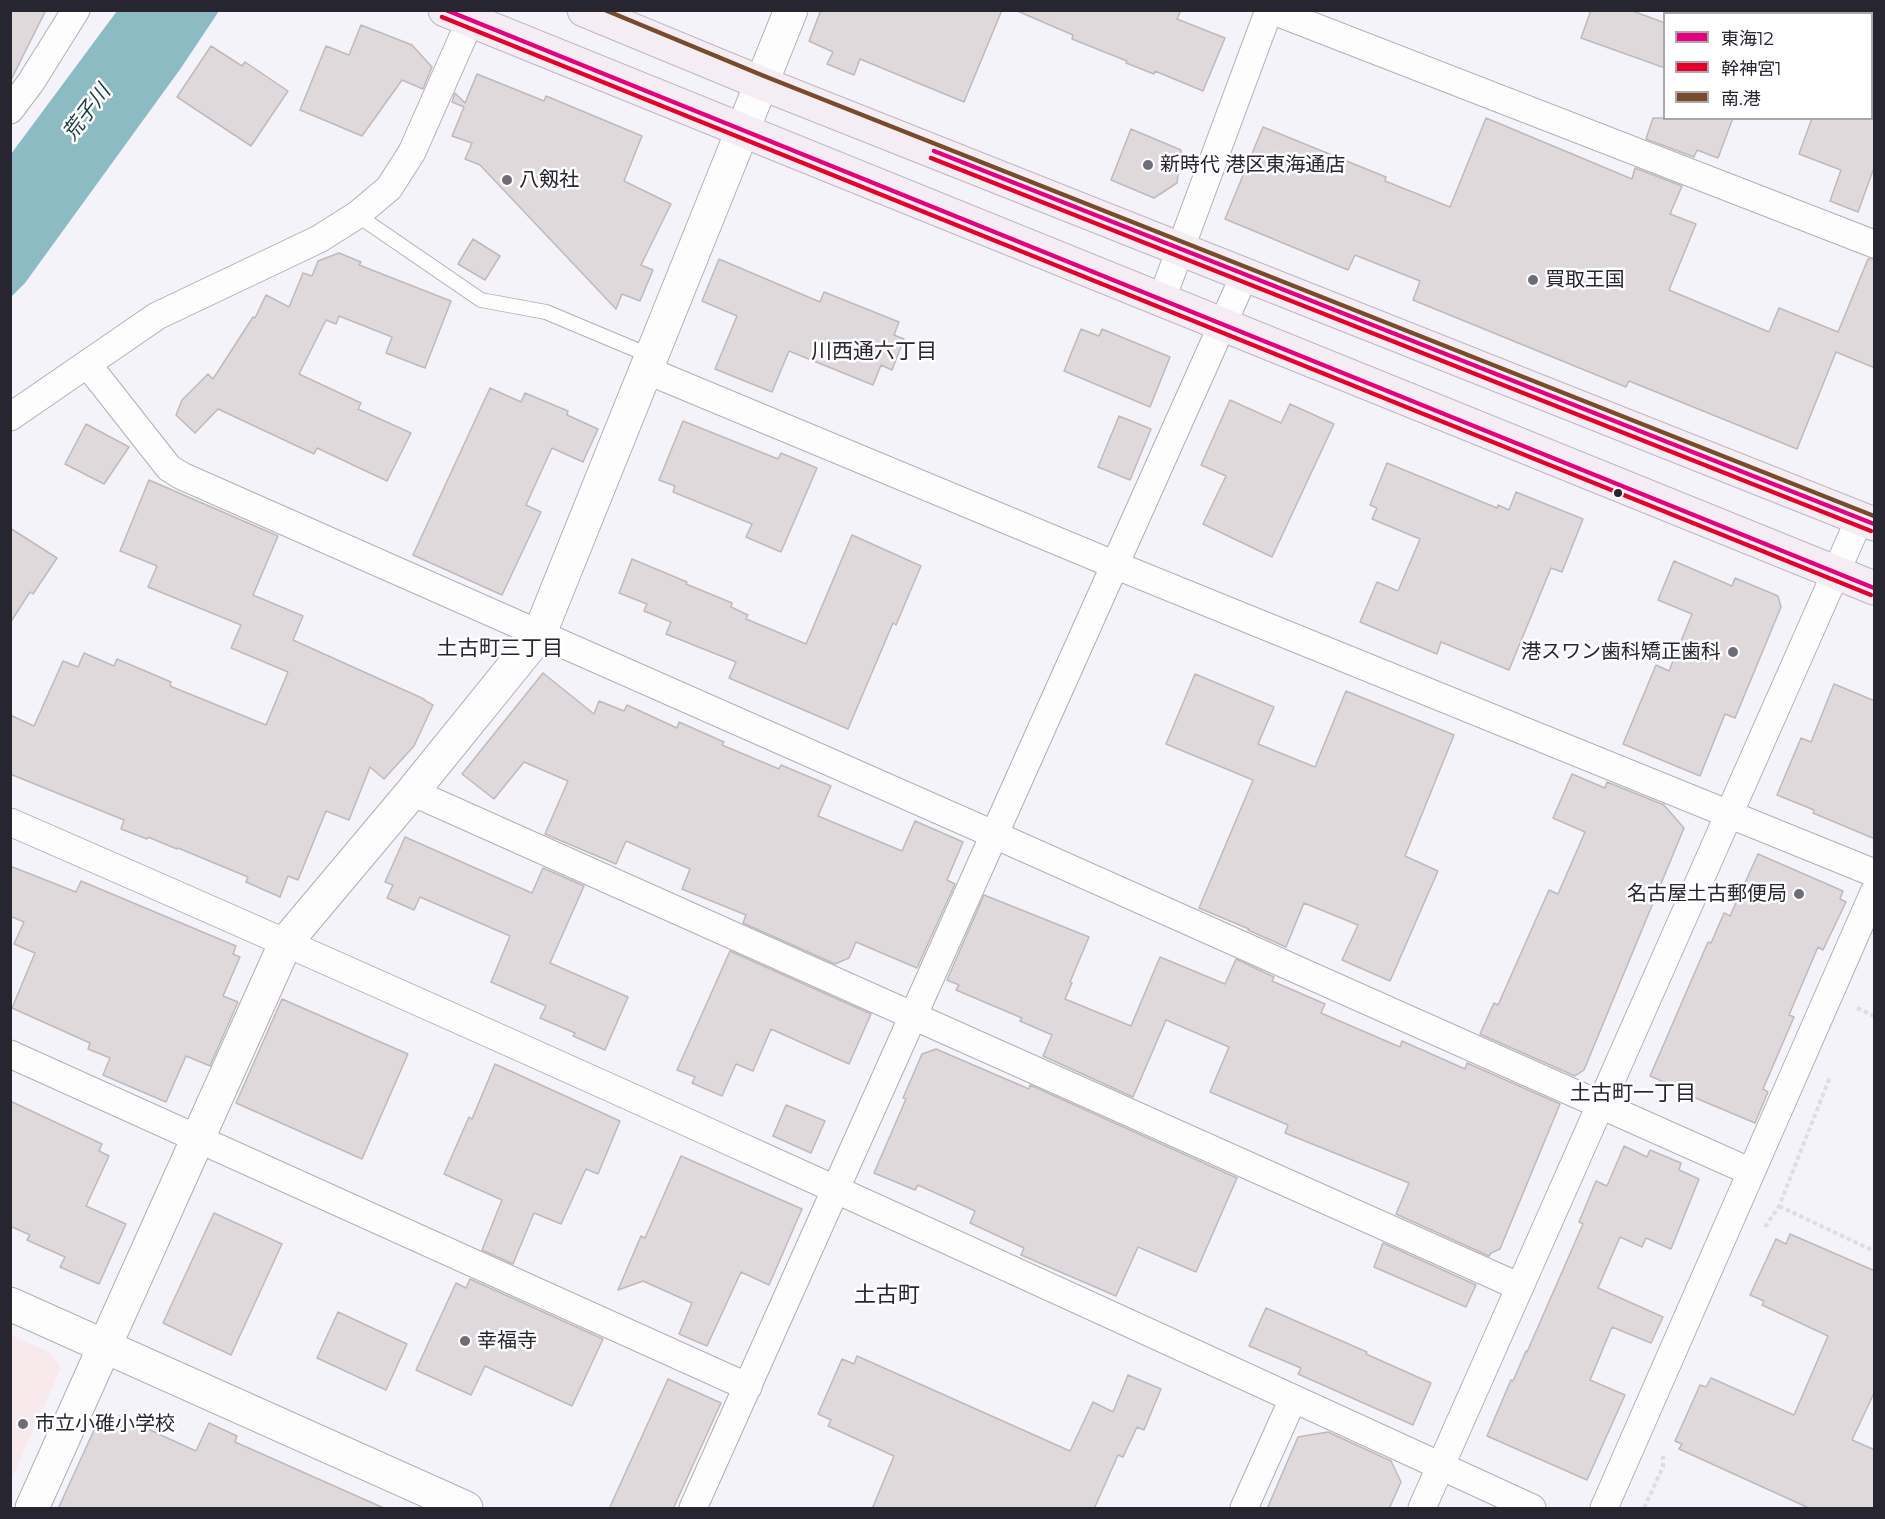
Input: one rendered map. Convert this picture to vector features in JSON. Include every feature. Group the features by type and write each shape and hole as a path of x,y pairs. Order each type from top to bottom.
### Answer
{"main road":[{"path":"584,10 761,83 1867,521"},
{"path":"457,16 1875,588"}],"street":[{"path":"10,110 31,82 76,10"},
{"path":"32,1509 286,942 412,792 539,635 791,10"},
{"path":"1161,301 1270,10 1875,244"},
{"path":"10,417 157,316 319,239 357,215 389,188 412,152 457,16"},
{"path":"693,1509 1245,274"},
{"path":"648,363 1115,565 1875,873"},
{"path":"88,365 169,468 182,476 995,834 1751,1172"},
{"path":"1422,1509 1836,573 1867,521"},
{"path":"412,792 1520,1287"},
{"path":"10,822 286,942 836,1190 1532,1509"},
{"path":"1604,1509 1875,892"},
{"path":"10,1054 748,1387"},
{"path":"10,1304 466,1509"},
{"path":"1244,1509 1293,1399"}],"lane":[{"path":"357,215 481,300 546,312 648,363"}],"path":[{"path":"1779,1206 1875,1251"}],"shaded area":[{"name":"市立小碓小学校","path":"11,1335 51,1353 61,1368 11,1480"}],"water":[{"name":"荒子川","path":"117,11 219,11 181,68 25,283 11,297 11,154"}],"building":[{"path":"10,10 46,10 10,82"},
{"path":"821,10 1002,10 964,102 860,59 854,75 827,64 833,52 809,41"},
{"path":"1015,10 1181,10 1177,19 1225,38 1203,91 1155,71 1154,74 1126,63 1127,61 1072,39 1073,35"},
{"path":"1591,10 1630,10 1663,22 1663,67 1581,38"},
{"path":"361,25 412,45 432,67 423,89 402,80 362,136 300,110 326,46 349,55"},
{"path":"211,46 242,66 245,62 288,91 251,146 177,97"},
{"path":"477,74 544,101 546,96 642,136 624,181 671,204 641,265 653,270 640,301 622,294 616,309 480,165 465,159 472,143 452,136 464,107 452,102 455,93 465,103"},
{"path":"1486,118 1632,179 1635,168 1682,186 1670,214 1696,224 1669,290 1769,332 1779,308 1838,332 1868,259 1875,259 1875,368 1836,352 1797,449 1629,381 1626,387 1413,300 1420,281 1355,255 1348,270 1225,219 1263,127 1386,177 1385,181 1450,207"},
{"path":"1653,118 1732,120 1718,158 1697,150 1694,157 1646,139"},
{"path":"1875,118 1875,165 1858,212 1830,201 1841,170 1799,154 1811,120 1873,120"},
{"name":"新時代 港区東海通店","path":"1131,129 1181,150 1177,183 1154,198 1111,180"},
{"path":"473,239 500,256 485,280 458,264"},
{"path":"339,253 361,262 359,265 451,301 425,368 386,353 392,337 339,316 336,324 326,320 299,374 361,403 358,409 411,433 387,481 317,448 314,454 218,409 195,433 176,415 182,400 208,374 213,379 253,317 255,318 266,295 289,307 303,273 312,276 318,261"},
{"path":"719,259 820,302 824,292 899,322 894,335 904,339 892,370 881,365 873,385 789,351 772,392 715,369 737,316 702,301"},
{"path":"1081,329 1099,336 1102,329 1170,357 1150,407 1064,371"},
{"path":"490,388 521,402 525,393 568,411 567,415 598,429 583,462 552,448 526,505 541,512 502,595 413,555"},
{"path":"1230,400 1281,423 1290,404 1334,424 1272,557 1203,524 1226,476 1201,465"},
{"path":"1119,416 1151,429 1130,480 1098,467"},
{"path":"683,421 778,459 781,453 817,468 781,552 746,537 752,524 673,492 675,486 659,480"},
{"path":"86,424 129,447 104,484 65,464"},
{"path":"1387,463 1497,508 1498,505 1509,510 1516,492 1583,519 1562,572 1551,568 1509,670 1441,642 1437,654 1360,622 1377,582 1398,591 1420,539 1372,519 1377,508 1370,505"},
{"path":"149,480 278,536 253,595 303,616 293,640 433,705 414,746 384,779 370,767 349,820 326,811 298,880 288,876 280,897 246,882 248,877 178,848 121,829 124,820 10,774 10,715 34,726 63,661 78,667 84,653 114,666 117,659 171,682 170,686 266,725 288,672 231,648 241,625 148,587 157,566 120,551"},
{"path":"10,528 57,558 33,594 30,592 10,623"},
{"path":"852,535 921,566 896,625 893,623 848,729 729,678 736,662 666,634 671,622 644,611 647,604 619,593 632,559 732,603 731,607 748,615 746,619 806,644"},
{"path":"1674,561 1732,586 1735,578 1778,596 1781,607 1735,718 1725,714 1700,776 1623,744 1656,665 1669,671 1692,614 1658,600"},
{"path":"543,673 594,714 599,701 624,711 627,705 677,728 679,722 724,742 722,745 779,769 781,765 831,786 818,816 902,851 915,821 963,842 947,880 955,884 917,968 856,942 849,958 835,964 743,923 746,915 682,889 690,869 626,841 616,864 545,834 568,781 524,762 494,799 462,774"},
{"path":"1195,674 1274,707 1258,744 1315,767 1346,691 1454,735 1405,856 1438,871 1390,981 1342,960 1358,925 1304,903 1286,947 1199,908 1253,780 1166,744"},
{"path":"1834,684 1875,701 1875,839 1777,795 1801,738 1811,742"},
{"path":"1572,774 1605,788 1607,782 1664,805 1684,828 1584,1070 1575,1076 1480,1034 1494,1003 1498,1005 1549,890 1558,894 1585,832 1553,818"},
{"path":"405,837 532,893 543,868 584,886 550,963 628,997 605,1050 573,1036 575,1033 540,1018 546,1006 491,982 510,936 420,897 414,910 387,898 393,885 385,882"},
{"path":"1758,854 1843,891 1840,899 1846,902 1823,950 1818,947 1789,1015 1794,1017 1763,1089 1768,1092 1755,1123 1650,1076 1708,942 1711,943 1724,913 1730,916"},
{"path":"10,866 76,892 81,881 236,946 233,954 240,957 223,996 238,1002 210,1066 186,1056 166,1102 103,1075 110,1058 88,1049 90,1043 12,1008 35,953 14,944 24,922 10,916"},
{"path":"984,895 1089,937 1065,999 1131,1026 1160,957 1225,984 1236,959 1274,977 1272,981 1325,1004 1321,1013 1400,1047 1402,1041 1465,1069 1467,1063 1560,1104 1500,1249 1489,1256 1396,1214 1409,1183 1285,1133 1288,1125 1210,1092 1229,1047 1166,1020 1133,1097 1043,1056 1052,1035 1020,1021 1022,1018 956,990 959,985 947,980"},
{"path":"730,951 871,1014 849,1064 771,1029 753,1071 736,1064 722,1096 692,1083 695,1077 677,1070"},
{"path":"282,999 408,1054 362,1159 236,1103"},
{"path":"936,1049 1029,1089 1030,1085 1237,1178 1196,1272 1138,1247 1116,1296 1021,1255 1024,1248 970,1223 975,1211 918,1185 915,1190 874,1173 906,1099 903,1098 922,1054"},
{"path":"495,1064 620,1121 598,1174 586,1169 561,1224 534,1213 513,1264 482,1250 502,1200 444,1174 469,1117 472,1119"},
{"path":"10,1101 102,1144 99,1151 109,1156 86,1206 126,1224 99,1284 60,1267 65,1257 27,1240 30,1235 10,1226"},
{"path":"786,1105 825,1121 811,1153 773,1136"},
{"path":"1624,1146 1647,1157 1650,1150 1681,1163 1679,1170 1699,1179 1671,1249 1646,1238 1642,1247 1620,1237 1598,1288 1663,1317 1651,1343 1612,1327 1590,1380 1625,1395 1587,1480 1487,1436 1583,1224 1579,1222 1596,1181 1607,1186"},
{"path":"681,1156 802,1209 769,1285 741,1272 707,1346 679,1334 692,1303 643,1281 618,1290 641,1236 645,1238"},
{"path":"214,1213 282,1244 231,1355 163,1323"},
{"path":"1790,1234 1875,1271 1875,1391 1852,1440 1875,1450 1875,1509 1811,1509 1679,1449 1682,1444 1675,1441 1700,1385 1706,1387 1711,1378 1794,1415 1828,1336 1762,1305 1764,1301 1750,1295 1776,1239 1786,1244"},
{"path":"1383,1243 1476,1285 1466,1307 1374,1267"},
{"path":"470,1279 603,1339 572,1406 485,1366 471,1395 416,1370 456,1283 466,1288"},
{"path":"1266,1308 1431,1383 1413,1425 1298,1374 1301,1368 1249,1346"},
{"path":"338,1312 407,1344 386,1390 317,1358"},
{"path":"857,1356 1070,1451 1093,1402 1113,1412 1128,1375 1161,1389 1144,1430 1137,1427 1123,1457 1118,1455 1094,1509 872,1509 894,1456 828,1426 831,1420 818,1414 842,1359 854,1364"},
{"path":"668,1379 721,1403 673,1509 609,1509"},
{"path":"119,1416 196,1451 209,1423 237,1436 235,1442 386,1509 58,1509 100,1417 115,1424"},
{"path":"1328,1432 1391,1461 1401,1482 1389,1509 1267,1509 1298,1437"}],"transit line":[{"name":"東海12","path":"446,10 1874,588"},
{"name":"南.港","path":"605,10 764,76 1874,516"},
{"name":"幹神宮1","path":"442,17 1871,595"},
{"name":"東海12","path":"934,151 1874,524"},
{"name":"幹神宮1","path":"931,158 1871,531"}],"place":[{"name":"新時代 港区東海通店","path":"1148,165"},
{"name":"八剱社","path":"507,180"},
{"name":"買取王国","path":"1533,280"},
{"name":"港スワン歯科矯正歯科","path":"1733,652"},
{"name":"名古屋土古郵便局","path":"1799,894"},
{"name":"幸福寺","path":"465,1341"},
{"name":"市立小碓小学校","path":"23,1424"}],"district":[{"name":"川西通六丁目","path":"874,352"},
{"name":"土古町三丁目","path":"500,649"},
{"name":"土古町一丁目","path":"1633,1094"},
{"name":"土古町","path":"887,1296"}]}
